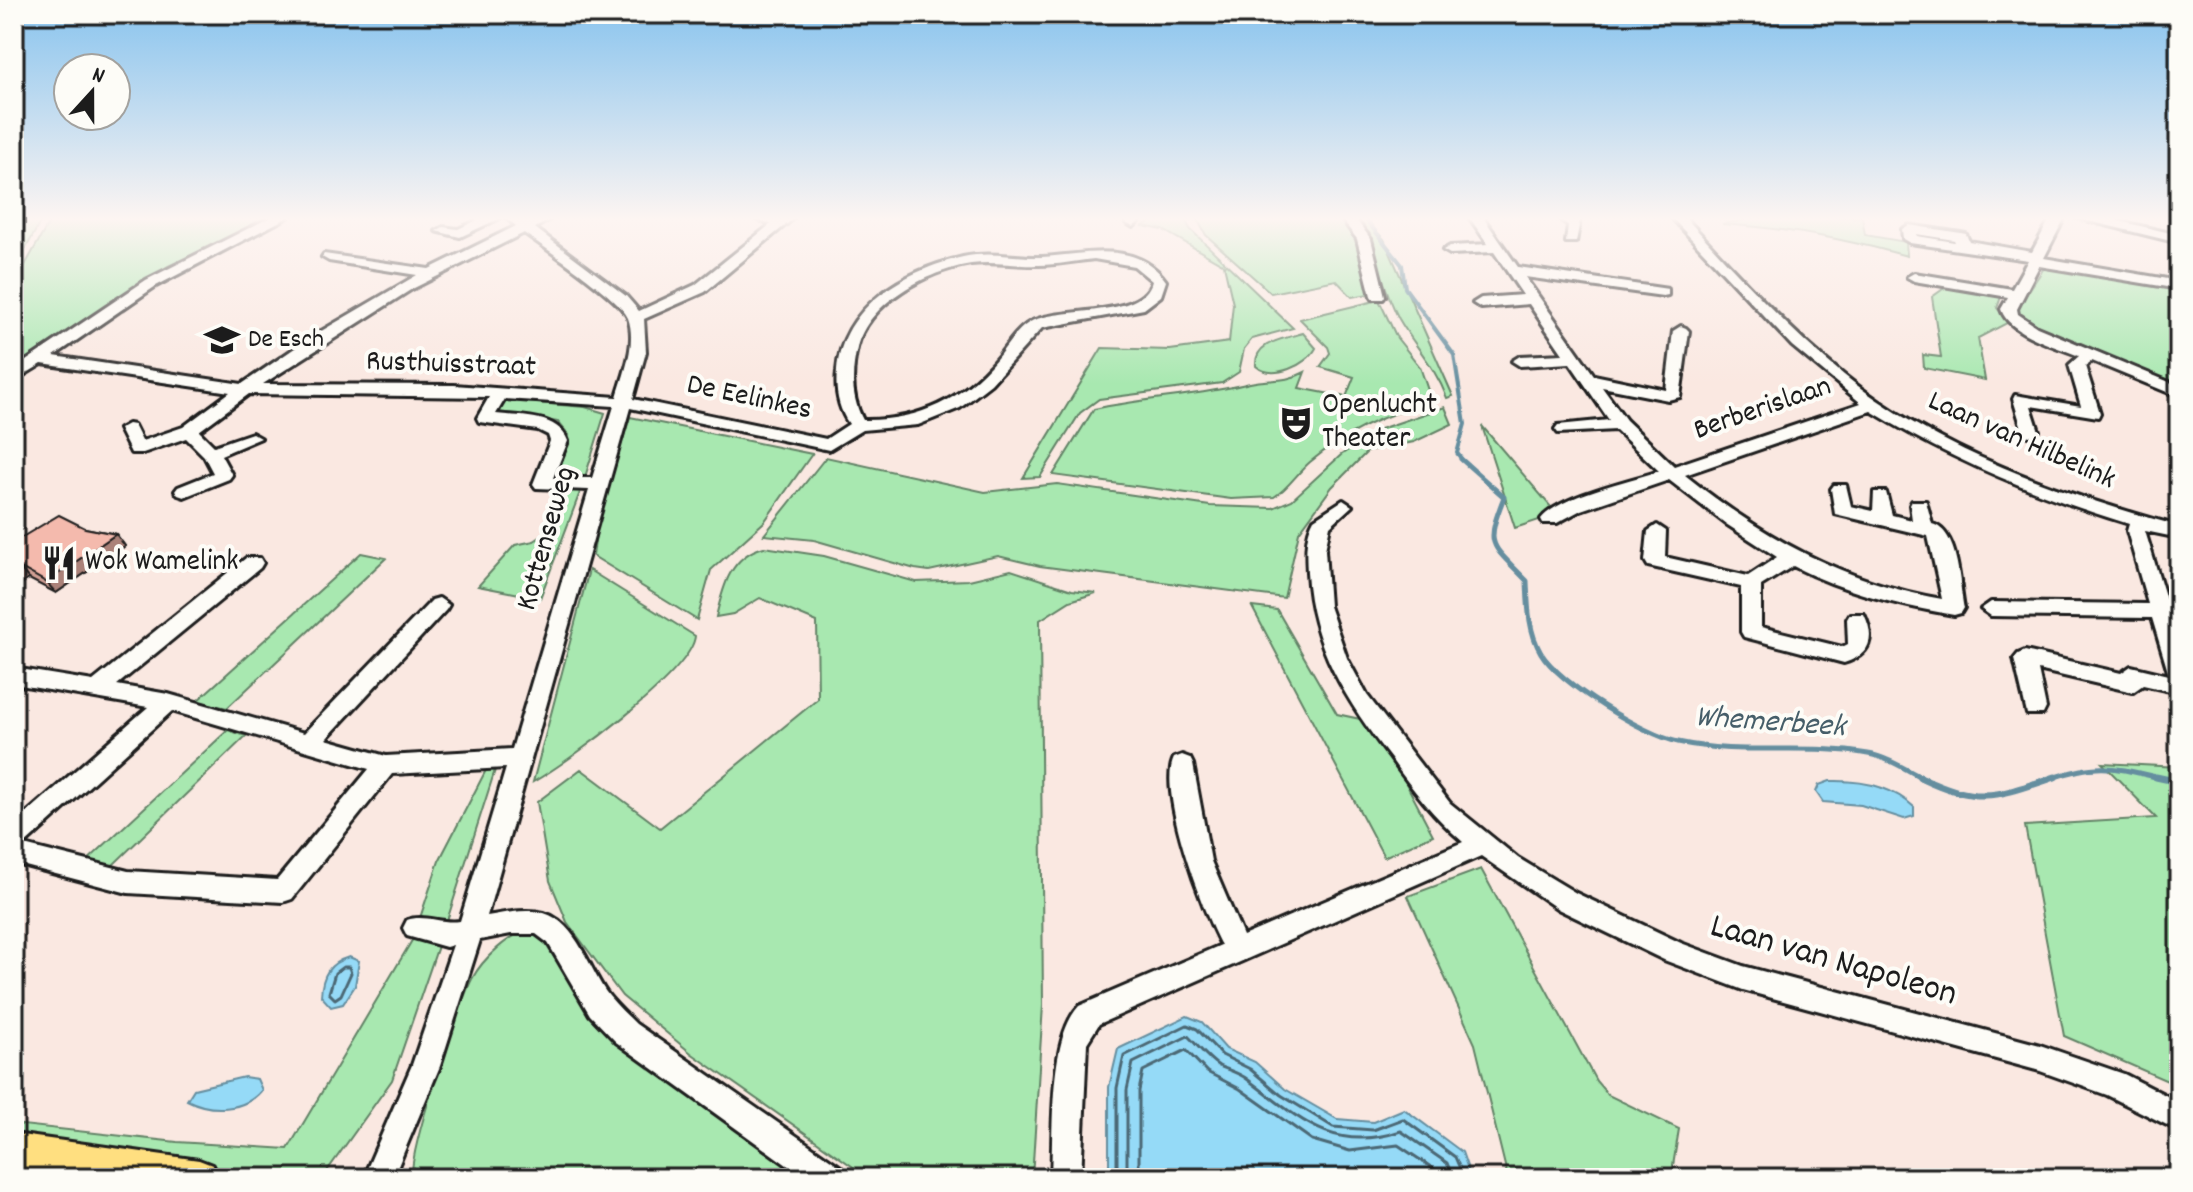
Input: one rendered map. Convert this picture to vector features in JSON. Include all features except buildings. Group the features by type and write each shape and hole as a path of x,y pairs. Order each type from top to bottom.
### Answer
{"main road":[{"path":"14,1152 199,1178"}],"street":[{"path":"14,376 169,273"},
{"path":"426,273 435,274"},
{"path":"589,273 636,317 686,300 724,273"},
{"name":"De Eelinkes","path":"858,425 851,416 846,398 846,356 851,340 875,308 919,277 933,273"},
{"name":"De Eelinkes","path":"623,402 829,445 858,425 889,427 929,418 972,393 992,375 1026,330 1037,324 1139,306 1152,299 1159,281 1154,273"},
{"path":"1372,273 1378,296"},
{"path":"1515,273 1620,424 1642,449 1672,474"},
{"path":"1524,273 1579,282 1592,279 1663,292"},
{"name":"Laan van Hilbelink","path":"1731,273 1814,359 1875,404 1987,464 2139,521 2179,532"},
{"path":"2028,273 2009,309 2016,321 2179,392"},
{"path":"2111,273 2179,285"},
{"path":"128,429 137,449 189,431 243,389 393,294 435,274"},
{"path":"1914,277 2016,294"},
{"path":"1481,303 1534,299"},
{"name":"Kottenseweg","path":"378,1178 426,1066 470,932 638,352 636,317"},
{"path":"1589,379 1668,395 1674,393 1681,331"},
{"path":"2030,431 2021,399 2092,413 2077,365 2090,355"},
{"path":"1520,361 1575,358"},
{"name":"Rusthuisstraat","path":"39,359 243,389 500,393 623,402"},
{"path":"500,393 485,418 542,425 556,432 559,441 542,484 599,484"},
{"name":"Berberislaan","path":"1550,519 1574,506 1875,404"},
{"path":"1564,429 1620,424"},
{"path":"184,491 223,475 211,453 189,431"},
{"path":"211,453 252,438"},
{"name":"Berberislaan","path":"1672,474 1789,559 1855,587 1954,608 1940,537 1923,528 1919,505"},
{"path":"1840,489 1842,510 1923,528"},
{"path":"1880,496 1883,519"},
{"name":"Laan van Napoleon","path":"1343,506 1321,523 1315,550 1319,609 1336,658 1359,701 1430,796 1481,845 1567,901 1673,952 1743,978 2052,1062 2178,1110"},
{"path":"2139,521 2136,531 2170,613 2179,674"},
{"path":"1657,531 1655,561 1751,583 1789,559"},
{"path":"98,689 253,563"},
{"path":"1751,583 1751,632 1844,655 1859,648 1857,619"},
{"path":"307,744 439,605"},
{"path":"1991,609 2170,613"},
{"path":"2035,708 2025,659 2133,684 2131,674 2179,685"},
{"path":"14,676 168,702 386,765 485,762 522,757"},
{"path":"14,839 168,702"},
{"path":"1182,764 1189,832 1214,910 1238,952"},
{"path":"14,853 128,882 283,891 386,765"},
{"path":"1066,1178 1071,1059 1078,1027 1102,1008 1481,845"},
{"path":"416,928 446,935 511,923 541,923 557,935 600,1006 626,1033 830,1178"}],"green space":[{"path":"21,273 158,273 14,370 14,285"},
{"path":"1226,273 1235,273 1293,328 1252,339 1244,349 1239,372 1222,383 1099,399 1080,413 1040,477 1023,478 1102,348 1170,350 1229,342 1233,304"},
{"path":"1248,273 1369,273 1374,293 1352,297 1336,280 1271,293"},
{"path":"1380,273 1399,273 1453,396 1447,398 1431,366 1399,319"},
{"path":"2041,273 2092,273 2179,287 2179,385 2041,329 2019,316 2016,310"},
{"path":"1946,287 2002,294 1997,308 2009,322 1978,338 1985,380 1924,368 1923,355 1941,357 1932,297"},
{"path":"1379,300 1397,338 1420,367 1432,402 1383,418 1338,442 1310,462 1274,497 1231,499 1053,475 1094,409 1283,379 1305,372 1299,388 1346,397 1354,377 1320,367 1330,353 1328,347 1300,319"},
{"path":"1303,333 1316,348 1298,365 1271,372 1256,366 1260,351 1265,346"},
{"path":"502,400 585,407 605,413 585,477 558,476 569,435 558,422 495,412"},
{"path":"1445,407 1452,424 1414,442 1368,451 1332,487 1299,532 1284,598 1040,566 998,556 929,571 814,540 764,535 826,457 985,492 1057,484 1210,506 1273,508 1292,500 1341,455 1377,430"},
{"path":"630,417 812,454 764,522 711,570 697,620 593,556 598,518"},
{"path":"1482,426 1557,514 1515,528"},
{"path":"582,487 540,598 478,586 515,545 534,541 548,532 563,490"},
{"path":"764,547 824,556 916,582 969,580 1011,570 1072,590 1096,593 1070,601 1040,620 1043,1005 1032,1178 869,1178 691,1053 622,996 567,922 550,881 537,802 581,769 660,828 818,699 817,622 760,598 733,614 716,617 725,584 736,565 752,551"},
{"path":"361,553 386,558 227,708 197,701"},
{"path":"589,570 695,636 689,652 651,693 598,737 533,782"},
{"path":"1252,607 1277,610 1337,714 1374,722 1433,835 1384,857"},
{"path":"228,730 246,736 112,866 86,862"},
{"path":"2102,763 2179,767 2179,1086 2064,1036 2025,826 2156,818"},
{"path":"486,770 495,770 444,930 417,927 439,861"},
{"path":"1481,869 1596,1081 1608,1095 1679,1129 1671,1178 1508,1178 1475,1044 1408,896"},
{"path":"532,930 543,940 574,988 806,1178 412,1178 426,1111 472,979 498,948 515,936"},
{"path":"414,937 438,946 392,1080 322,1178 264,1178 14,1143 14,1124 177,1142 288,1149"}],"water":[{"path":"1830,781 1864,783 1885,789 1914,807 1914,816 1904,819 1861,805 1823,802 1816,792 1819,785"},
{"path":"349,957 359,961 355,986 343,1004 331,1007 321,996 325,976 332,966"},
{"path":"1187,1016 1202,1022 1226,1049 1255,1062 1285,1089 1337,1119 1373,1122 1404,1109 1462,1152 1471,1178 1109,1178 1109,1087 1118,1049"},
{"path":"244,1077 257,1079 262,1090 246,1103 216,1108 187,1100 194,1089"}],"waterway":[{"name":"Whemerbeek","path":"1403,273 1405,288 1454,355 1465,424 1457,453 1462,460"},
{"name":"Whemerbeek","path":"1462,460 1504,497 1494,526 1494,544 1527,581 1531,627 1541,653 1565,679 1583,692 1624,719 1678,742 1725,748 1821,749 1868,754 1890,761 1921,778"},
{"name":"Whemerbeek","path":"2052,778 2094,768 2132,771 2156,777"},
{"name":"Whemerbeek","path":"2156,777 2179,782"},
{"name":"Whemerbeek","path":"2156,777 2164,779"},
{"name":"Whemerbeek","path":"1921,778 1973,795 2002,793 2052,778"}],"place":[{"name":"De Esch","path":"222,340"},
{"name":"Openlucht Theater","path":"1296,423"},
{"name":"Wok Wamelink","path":"59,563"}]}
